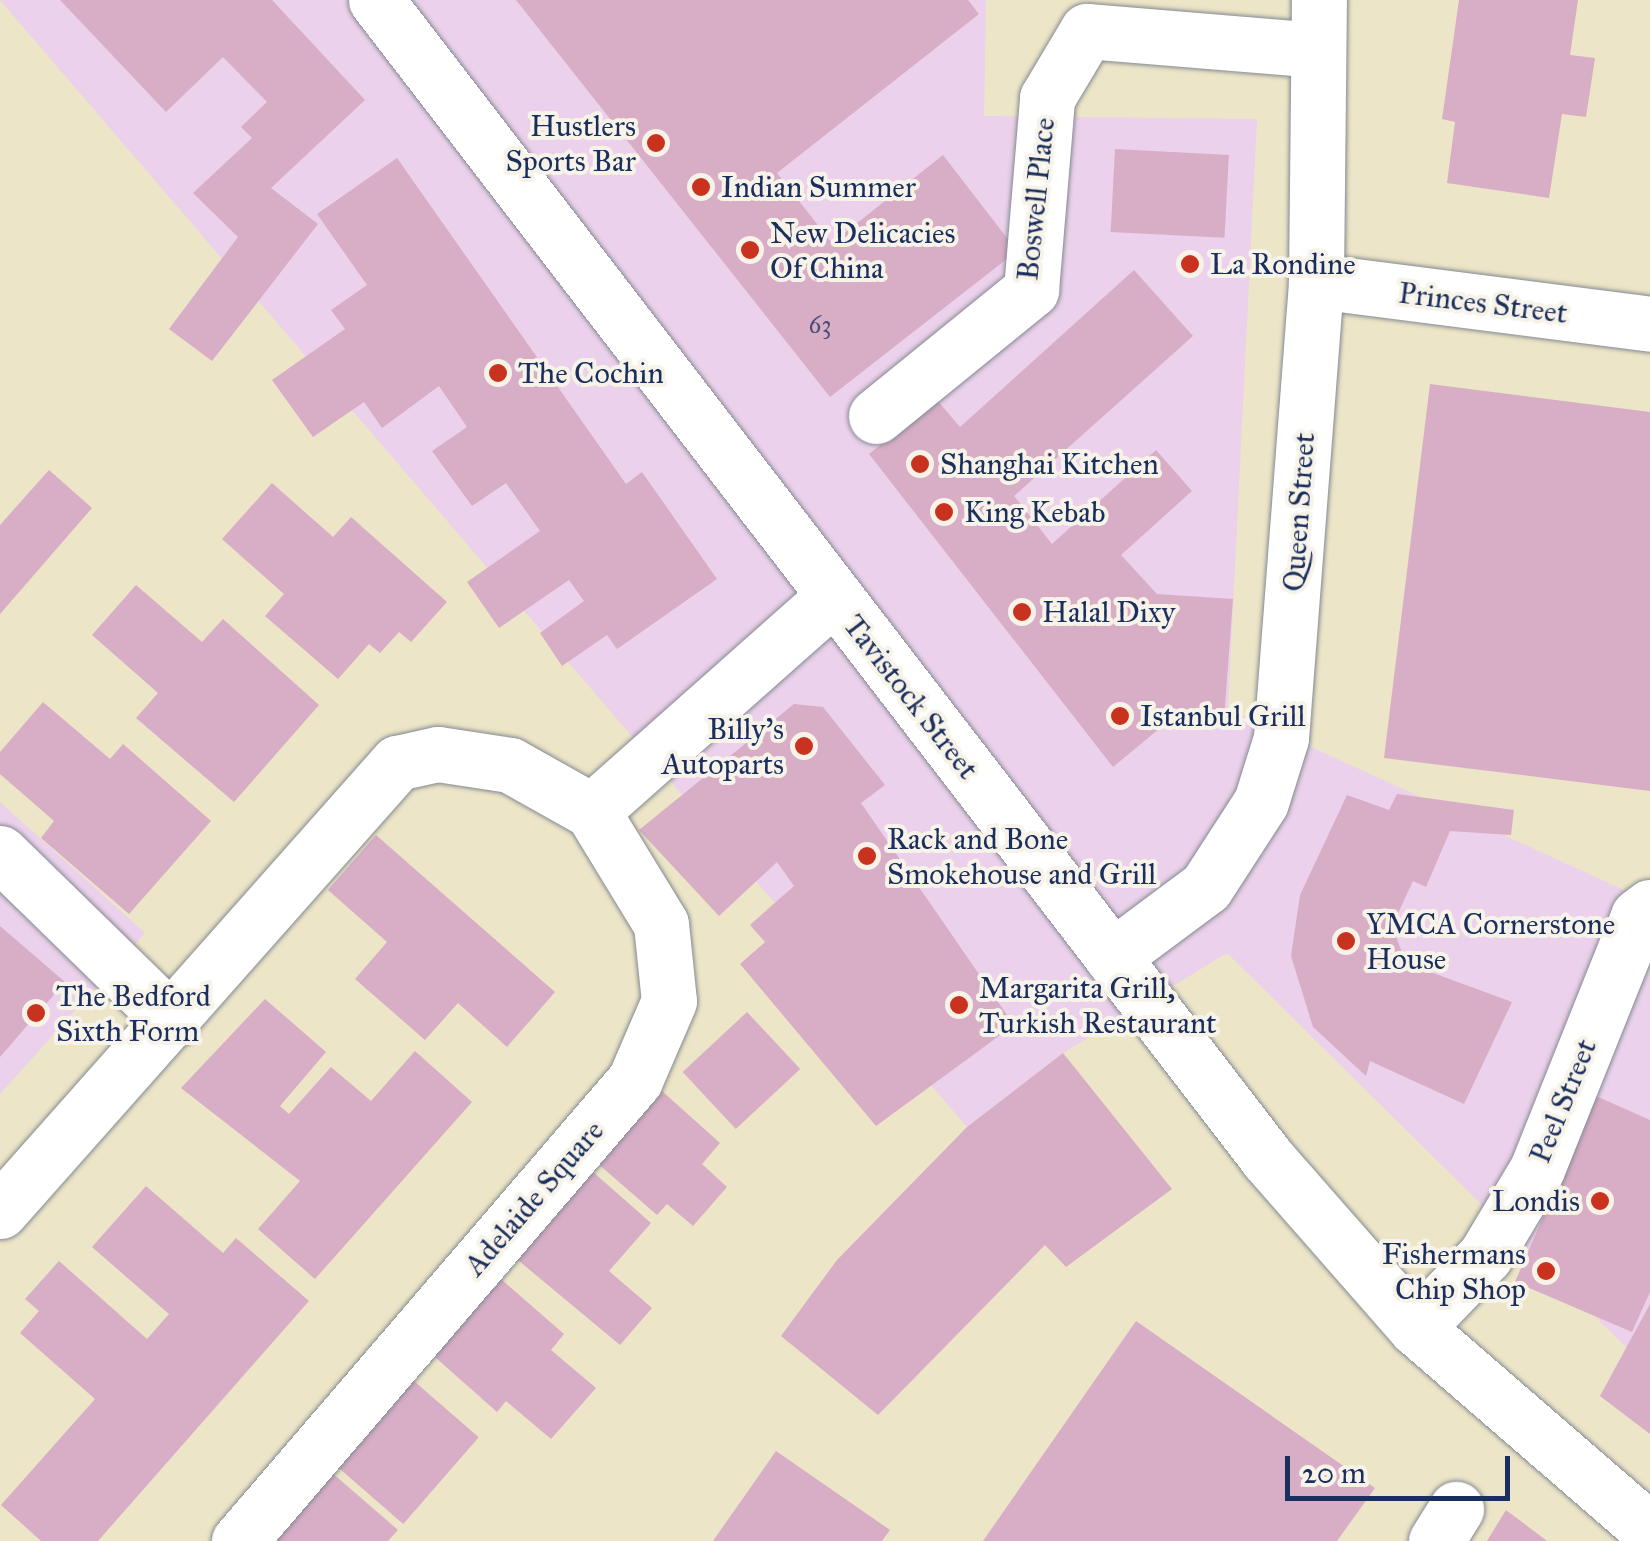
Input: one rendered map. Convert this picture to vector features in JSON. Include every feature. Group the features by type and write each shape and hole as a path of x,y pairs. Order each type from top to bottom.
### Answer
{"street":[{"name":"Tavistock Street","path":"376,0 1267,1158 1416,1328 1650,1531"},
{"name":"Boswell Place","path":"876,416 1031,290 1048,98 1078,16 1318,25"},
{"name":"Queen Street","path":"1112,957 1206,887 1260,802 1281,738 1316,281 1318,25"},
{"name":"Princes Street","path":"1316,281 1650,324"},
{"path":"592,811 833,596"},
{"name":"Adelaide Square","path":"0,1211 397,762 438,754 510,765 592,811 661,924 668,1001 635,1080 239,1541"},
{"path":"0,853 172,1021"},
{"name":"Peel Street","path":"1416,1328 1486,1256 1536,1169 1638,916 1650,907"}],"shaded area":[{"path":"0,0 986,0 984,116 1257,119 1228,709 1650,902 1650,1371 1227,953 1063,1053 967,1127"},
{"name":"The Bedford Sixth Form","path":"0,802 145,933 0,1094"}],"building":[{"path":"60,0 272,0 365,100 271,188 318,224 212,361 169,329 238,237 193,193 252,138 241,127 267,102 223,57 166,112"},
{"path":"516,0 968,0 979,14 777,173 832,243 943,155 1017,251 830,397"},
{"path":"1459,0 1578,0 1570,55 1595,58 1586,117 1562,114 1549,198 1447,183 1455,122 1442,119"},
{"path":"1115,149 1229,155 1224,238 1111,232"},
{"path":"397,158 626,484 642,472 717,579 617,649 607,635 562,666 540,633 584,601 569,580 499,628 467,582 540,531 506,483 472,506 432,451 467,427 439,386 382,428 364,402 313,437 272,380 345,329 331,310 367,285 317,214"},
{"path":"1134,270 1193,336 1014,496 1052,544 1156,450 1192,491 1121,555 1157,594 1233,599 1224,719 1177,714 1113,767 869,454 937,400 960,427"},
{"path":"1430,384 1650,412 1650,791 1384,758"},
{"path":"49,470 92,508 0,614 0,525"},
{"path":"272,483 333,537 351,517 447,602 411,642 399,632 380,653 369,644 338,679 265,616 284,594 222,539"},
{"path":"136,585 202,642 223,619 319,705 234,802 136,718 158,693 92,635"},
{"path":"43,702 110,759 123,744 211,821 129,914 41,838 54,821 0,774 0,752"},
{"path":"794,704 823,707 885,785 861,803 1014,1025 876,1126 740,964 765,942 750,925 794,886 777,862 719,916 639,830"},
{"name":"YMCA Cornerstone House","path":"1397,794 1514,810 1511,835 1450,831 1426,887 1413,881 1392,926 1406,963 1512,1002 1464,1104 1370,1061 1366,1076 1313,1027 1291,956 1300,895 1347,795 1389,810"},
{"path":"376,835 555,992 507,1047 458,1003 425,1040 355,979 387,942 328,890"},
{"path":"0,926 65,982 0,1057"},
{"path":"265,999 326,1052 280,1106 289,1114 331,1067 371,1101 415,1051 472,1102 315,1279 258,1229 300,1181 181,1088"},
{"path":"747,1012 800,1069 736,1129 683,1072"},
{"path":"1063,1053 1172,1189 1066,1267 1045,1245 878,1415 781,1336 837,1260 967,1127"},
{"path":"653,1083 720,1143 702,1164 727,1187 693,1226 667,1204 657,1215 589,1156"},
{"name":"Londis","path":"1596,1096 1650,1120 1650,1292 1632,1332 1515,1282"},
{"path":"584,1164 651,1223 609,1271 652,1308 620,1345 507,1251"},
{"path":"146,1186 223,1253 236,1238 309,1301 98,1541 41,1541 1,1505 95,1399 20,1333 39,1311 25,1299 59,1261 147,1339 169,1314 92,1247"},
{"path":"495,1274 564,1334 551,1350 596,1388 551,1439 506,1401 497,1412 427,1350"},
{"path":"1650,1304 1650,1434 1600,1396"},
{"path":"1136,1321 1375,1488 1337,1541 983,1541"},
{"path":"407,1375 479,1437 403,1524 332,1462"},
{"path":"776,1451 890,1530 882,1541 713,1541"},
{"path":"330,1471 398,1530 388,1541 268,1541"},
{"path":"1506,1510 1547,1541 1487,1541"}],"place":[{"name":"Hustlers Sports Bar","path":"656,143"},
{"name":"Indian Summer","path":"701,187"},
{"name":"New Delicacies Of China","path":"750,250"},
{"name":"La Rondine","path":"1190,264"},
{"name":"The Cochin","path":"498,373"},
{"name":"Shanghai Kitchen","path":"920,464"},
{"name":"King Kebab","path":"944,512"},
{"name":"Halal Dixy","path":"1022,612"},
{"name":"Istanbul Grill","path":"1120,716"},
{"name":"Billy's Autoparts","path":"804,746"},
{"name":"Rack and Bone Smokehouse and Grill","path":"867,856"},
{"name":"YMCA Cornerstone House","path":"1346,941"},
{"name":"Margarita Grill, Turkish Restaurant","path":"959,1005"},
{"name":"The Bedford Sixth Form","path":"36,1013"},
{"name":"Londis","path":"1600,1201"},
{"name":"Fishermans Chip Shop","path":"1546,1271"}]}
